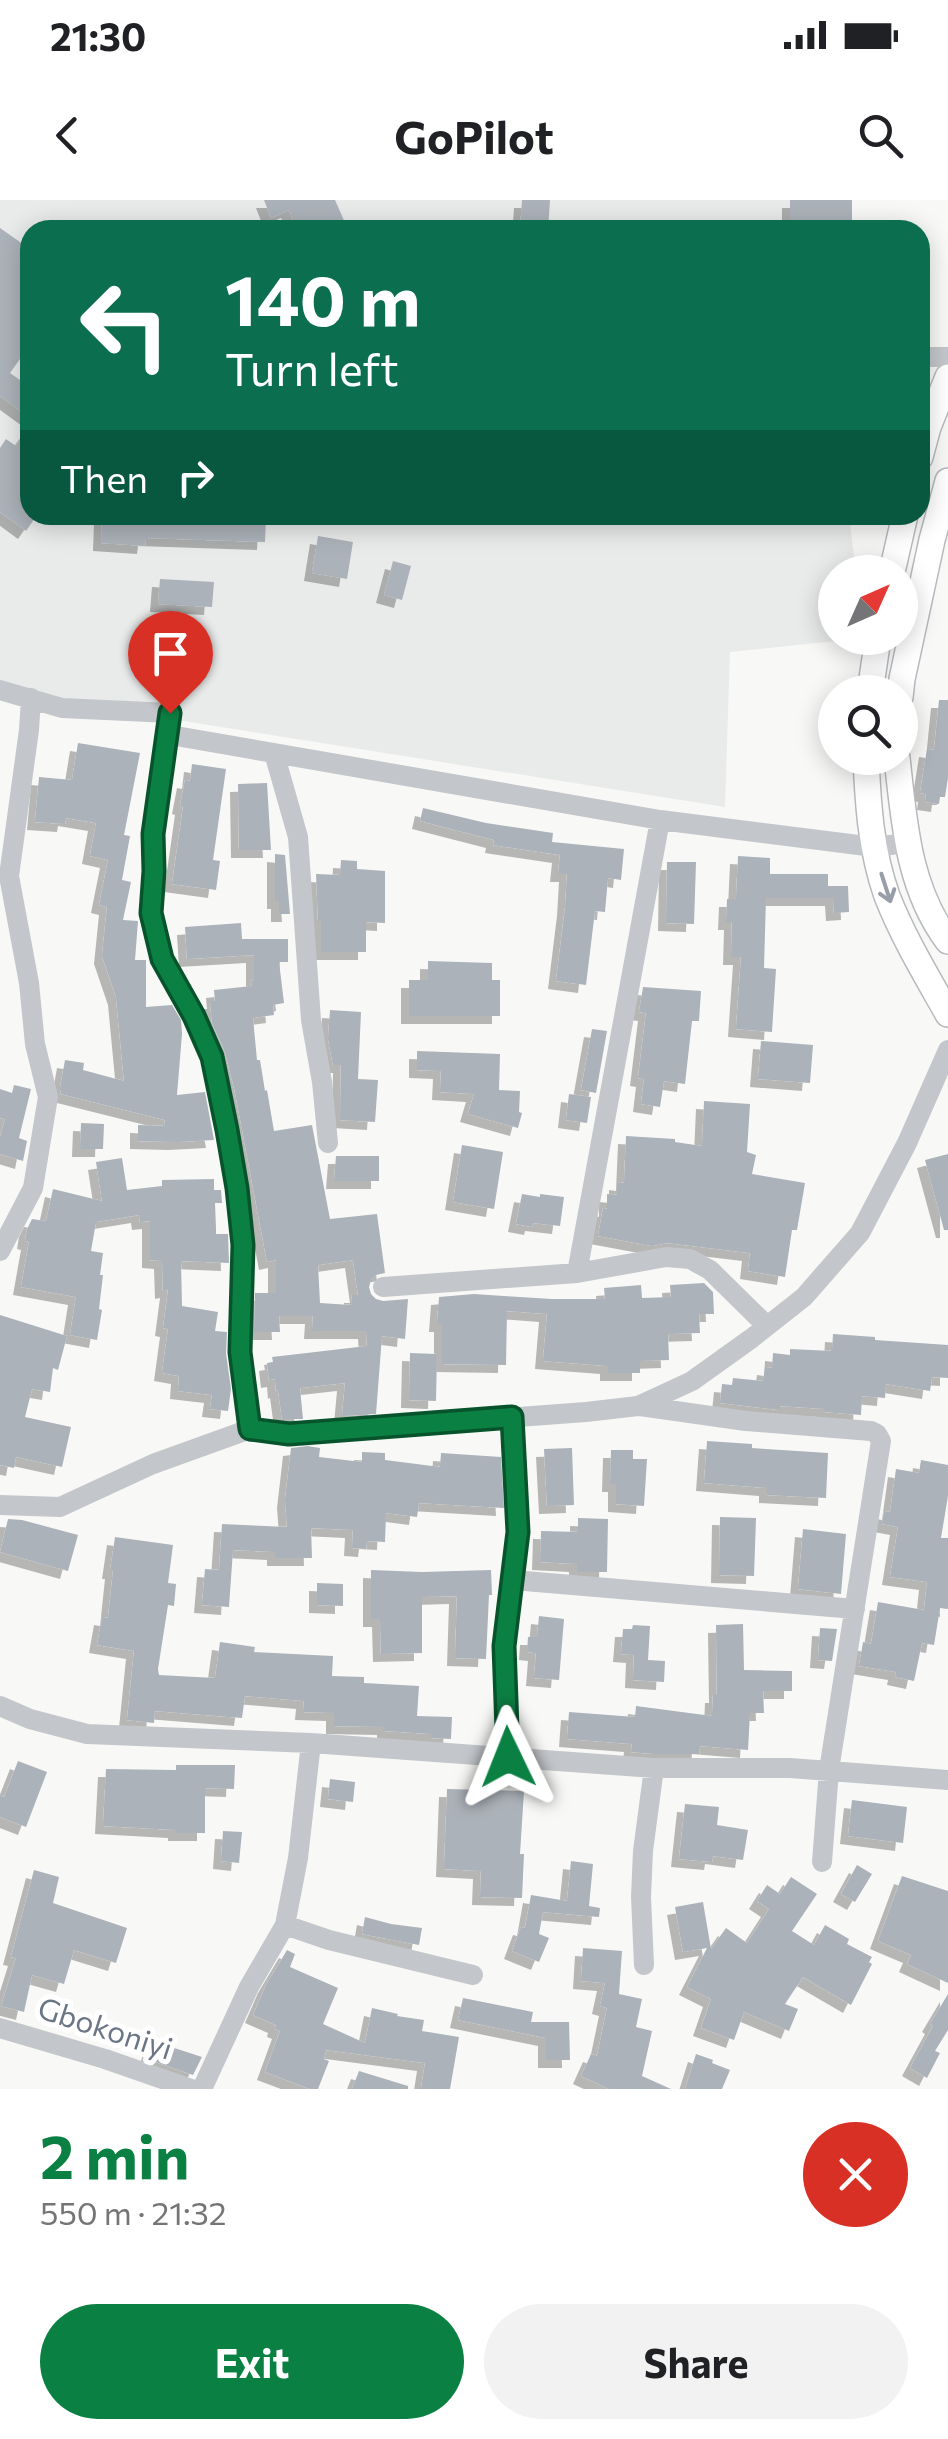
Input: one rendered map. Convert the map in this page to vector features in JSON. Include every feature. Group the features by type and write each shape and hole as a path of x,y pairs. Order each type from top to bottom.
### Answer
{"main road":[{"path":"930,422 948,377"},
{"path":"903,675 948,480"},
{"path":"896,555 903,525"},
{"path":"867,775 868,814 887,894 908,944 948,1014"},
{"path":"899,775 907,843 916,878 937,927 948,942"}],"street":[{"path":"0,690 62,708 170,713"},
{"path":"0,1251 33,1188 48,1097 35,1044 29,983 9,876 31,698"},
{"path":"170,713 170,736 660,820 874,847 907,843"},
{"path":"170,713 153,834 151,913 162,959 212,1057 227,1130 243,1245 240,1352 250,1429"},
{"path":"274,754 298,836 310,1020 328,1143"},
{"path":"577,1274 660,820"},
{"path":"638,1406 692,1380 767,1326 804,1297 860,1233 908,1143 948,1050"},
{"path":"383,1288 577,1274 666,1257 690,1259 710,1270 767,1326"},
{"path":"0,1505 60,1506 153,1464 250,1429 289,1434 638,1406 746,1421 871,1431 881,1441 829,1770 822,1862"},
{"path":"508,1757 504,1646 518,1532 512,1417"},
{"path":"513,1580 855,1609"},
{"path":"0,1706 30,1719 87,1734 310,1743 654,1768 790,1768 948,1780"},
{"path":"202,2089 249,1987 285,1926 298,1858 310,1743"},
{"path":"644,1966 642,1881 654,1768"},
{"path":"285,1926 473,1976"},
{"name":"Gbokoniyi","path":"0,2028 104,2058 191,2089"}],"shaded area":[{"path":"0,200 812,200 815,220 20,220 20,525 850,525 854,555 818,555 818,643 730,652 725,807 0,692"}],"building":[{"path":"264,200 335,200 344,220 293,220 289,210 271,218"},
{"path":"522,200 550,200 549,220 521,220"},
{"path":"790,200 852,200 852,220 790,220"},
{"path":"0,228 20,242 20,359 10,373 20,380 20,411 0,396"},
{"path":"6,439 16,446 20,441 20,525 30,525 26,531 0,512 0,448"},
{"path":"102,525 266,525 265,542 146,538 145,546 101,543"},
{"path":"318,536 353,542 347,579 312,573"},
{"path":"393,561 411,566 402,600 384,595"},
{"path":"160,579 214,582 212,607 158,604"},
{"path":"939,700 948,700 948,778 945,797 940,797 939,804 925,802 926,794 920,793 927,749 934,750"},
{"path":"78,743 140,753 124,835 130,836 122,880 131,882 123,920 138,921 135,960 146,960 146,1007 172,1005 181,1020 177,1095 205,1092 214,1140 138,1141 138,1125 164,1126 165,1120 61,1094 65,1060 84,1063 83,1070 124,1081 116,997 102,956 107,907 99,905 108,860 90,856 96,823 66,818 65,824 35,822 39,777 72,780"},
{"path":"192,764 226,769 213,860 220,861 216,890 172,884 183,807 180,806"},
{"path":"267,783 271,850 239,850 238,784"},
{"path":"423,808 553,833 552,842 624,849 621,880 608,878 605,912 595,911 586,985 556,981 567,874 558,874 560,855 493,845 494,840 420,821"},
{"path":"275,854 285,855 290,914 279,914 279,901 275,901"},
{"path":"738,856 770,858 770,874 828,874 828,886 848,886 849,912 834,913 833,898 766,898 764,968 776,969 772,1032 736,1029 741,957 731,957 732,922 726,922 727,899 736,899"},
{"path":"341,860 357,861 357,869 385,871 385,923 366,922 366,952 321,952 316,874 340,875"},
{"path":"667,862 696,862 694,924 666,923"},
{"path":"241,923 242,939 288,939 288,962 279,962 284,1003 273,1005 274,1015 253,1018 257,1060 274,1131 312,1125 330,1219 377,1214 385,1273 371,1280 371,1294 383,1301 408,1299 405,1339 382,1336 376,1414 342,1416 345,1383 300,1388 303,1419 282,1419 275,1379 269,1380 267,1363 273,1362 272,1357 367,1346 366,1331 312,1331 313,1316 279,1316 280,1332 254,1332 255,1293 276,1293 276,1260 267,1262 235,1092 225,1052 212,1023 210,1001 215,1001 214,990 252,986 254,955 187,959 185,927","holes":["353,1260 358,1295 352,1295 351,1305 320,1303 318,1265"]},
{"path":"428,961 492,963 492,980 500,980 500,1016 409,1016 409,980 428,980"},
{"path":"643,987 701,991 699,1021 692,1021 685,1084 664,1081 660,1107 641,1104 644,1079 638,1078 646,1013 639,1012"},
{"path":"330,1010 361,1012 358,1079 378,1080 375,1122 340,1120 341,1065 333,1065 328,1039"},
{"path":"592,1029 607,1031 596,1093 581,1090"},
{"path":"761,1041 813,1045 810,1083 758,1079"},
{"path":"417,1051 500,1054 499,1090 520,1091 522,1113 518,1128 468,1114 474,1094 440,1092 441,1071 417,1070"},
{"path":"14,1085 31,1089 19,1138 27,1141 23,1161 0,1154 5,1119 0,1118 0,1089 12,1093"},
{"path":"569,1094 591,1097 587,1123 566,1120"},
{"path":"704,1101 750,1104 747,1152 756,1155 752,1174 805,1183 785,1277 748,1271 750,1253 667,1243 652,1246 598,1236 603,1208 607,1209 607,1194 617,1195 617,1182 624,1183 626,1136 675,1139 702,1146"},
{"path":"81,1123 104,1124 103,1149 80,1149"},
{"path":"462,1145 503,1152 494,1209 453,1202"},
{"path":"948,1154 948,1230 944,1230 925,1160"},
{"path":"336,1156 379,1156 379,1181 334,1181"},
{"path":"122,1158 127,1190 162,1186 162,1180 214,1179 214,1190 221,1190 222,1203 215,1203 216,1234 228,1234 229,1263 181,1261 182,1306 218,1312 215,1331 227,1332 231,1389 228,1411 210,1409 212,1395 178,1391 179,1376 162,1373 168,1290 163,1291 162,1261 150,1260 150,1221 140,1222 139,1215 96,1222 91,1251 103,1253 97,1340 70,1335 76,1297 21,1287 29,1242 25,1241 27,1229 32,1219 46,1221 53,1189 102,1201 96,1162"},
{"path":"522,1194 564,1197 560,1226 516,1224"},
{"path":"704,1283 713,1292 714,1314 699,1314 700,1333 668,1334 669,1360 640,1361 640,1373 608,1373 608,1366 543,1361 547,1314 507,1311 506,1365 442,1364 442,1324 437,1324 439,1297 474,1294 605,1299 604,1288 641,1285 642,1298 671,1297 670,1285"},
{"path":"0,1315 67,1336 58,1370 53,1368 50,1392 32,1389 25,1417 71,1427 62,1467 16,1457 14,1468 0,1465"},
{"path":"833,1334 948,1345 948,1378 932,1377 930,1391 886,1384 885,1398 862,1396 861,1415 720,1403 722,1384 732,1385 733,1378 763,1381 765,1367 772,1368 773,1353 790,1355 790,1349 832,1351"},
{"path":"410,1353 437,1354 436,1401 409,1400"},
{"path":"707,1441 828,1453 826,1498 767,1495 767,1488 704,1483"},
{"path":"291,1448 320,1448 319,1457 362,1462 362,1452 385,1453 385,1460 440,1467 441,1453 501,1457 504,1508 419,1503 417,1517 386,1513 385,1542 367,1541 366,1549 352,1548 353,1530 311,1528 312,1558 275,1558 275,1552 233,1550 229,1607 202,1605 205,1569 219,1570 222,1524 287,1527 285,1500"},
{"path":"572,1448 574,1505 547,1506 544,1449"},
{"path":"611,1450 633,1450 633,1459 647,1459 644,1506 616,1504 616,1484 610,1484"},
{"path":"921,1460 948,1465 941,1538 948,1538 948,1609 940,1608 934,1645 922,1643 914,1681 895,1677 896,1672 859,1666 863,1642 871,1644 878,1602 924,1610 927,1582 890,1577 898,1527 882,1524 884,1511 890,1512 896,1469 919,1473"},
{"path":"720,1517 756,1518 754,1576 719,1575"},
{"path":"578,1518 608,1519 607,1572 577,1572 577,1564 540,1562 541,1531 578,1532"},
{"path":"8,1519 78,1535 68,1571 0,1552"},
{"path":"803,1529 846,1534 841,1594 798,1589"},
{"path":"115,1537 173,1545 168,1583 176,1584 174,1606 168,1605 159,1675 215,1678 220,1642 255,1647 254,1652 333,1656 332,1676 364,1677 364,1683 419,1686 417,1716 452,1717 451,1739 385,1731 385,1727 334,1726 334,1713 303,1712 304,1701 245,1696 242,1718 155,1711 154,1723 127,1720 134,1651 97,1645 102,1617 108,1618"},
{"path":"371,1570 491,1570 486,1659 455,1658 457,1596 422,1597 422,1653 381,1654 380,1619 371,1619"},
{"path":"317,1583 343,1584 343,1606 317,1605"},
{"path":"539,1616 564,1619 559,1680 534,1678 536,1653 527,1652 528,1637 537,1637"},
{"path":"743,1624 744,1670 792,1671 792,1691 763,1691 764,1713 750,1713 748,1750 700,1746 699,1754 654,1754 631,1752 632,1744 567,1739 569,1712 635,1717 636,1706 712,1716 713,1695 717,1695 716,1625"},
{"path":"633,1625 650,1626 648,1660 665,1661 664,1682 633,1680 634,1655 621,1654 623,1629 632,1629"},
{"path":"820,1628 837,1629 832,1661 818,1660"},
{"path":"18,1761 47,1772 26,1827 0,1817 0,1796 4,1797"},
{"path":"176,1765 235,1765 234,1789 205,1788 205,1833 103,1826 106,1769 176,1770"},
{"path":"330,1779 355,1782 353,1802 328,1799"},
{"path":"447,1789 524,1791 522,1898 480,1897 481,1871 444,1869"},
{"path":"852,1800 907,1807 903,1843 848,1836"},
{"path":"685,1804 719,1807 717,1825 748,1830 743,1860 713,1856 712,1862 679,1859"},
{"path":"223,1831 242,1832 239,1863 221,1861"},
{"path":"571,1861 593,1864 589,1906 600,1908 599,1917 543,1912 539,1934 549,1938 539,1962 512,1951 521,1927 525,1928 531,1895 567,1901"},
{"path":"857,1865 872,1874 855,1902 841,1894"},
{"path":"34,1870 59,1877 53,1903 127,1928 116,1963 74,1950 64,1984 32,1975 24,2012 1,2006 16,1958 11,1957"},
{"path":"902,1876 948,1891 948,1983 907,1964 911,1955 878,1941"},
{"path":"791,1877 817,1894 792,1931 814,1945 825,1925 849,1939 847,1944 872,1957 851,2005 803,1977 785,2004 798,2009 789,2031 744,2012 734,2040 701,2028 711,1999 687,1987 707,1948 683,1952 675,1907 703,1902 711,1949 726,1928 747,1943 769,1909 757,1901 767,1885 780,1894"},
{"path":"365,1917 422,1928 419,1945 362,1934"},
{"path":"583,1948 622,1951 619,1994 642,1999 636,2027 652,2031 642,2076 671,2089 609,2089 581,2076 591,2054 597,2056 607,2008 600,2006 605,1983 581,1981"},
{"path":"287,1950 295,1954 290,1967 338,1988 323,2024 365,2043 372,2008 424,2020 422,2031 459,2037 450,2089 421,2089 425,2063 326,2050 324,2059 329,2061 318,2089 265,2072 280,2031 275,2029 276,2025 253,2015"},
{"path":"948,1994 948,2030 935,2051 940,2053 927,2078 910,2068"},
{"path":"463,1998 533,2012 531,2022 569,2022 570,2060 546,2060 546,2038 458,2020"},
{"path":"153,2041 202,2057 193,2075 147,2059"},
{"path":"696,2054 730,2070 722,2089 685,2089"},
{"path":"359,2071 408,2086 408,2089 352,2089"}],"route":[{"path":"170,713 153,834 151,913 162,959 212,1057 227,1130 243,1245 240,1352 250,1429 289,1434 512,1417 518,1532 504,1646 508,1757"}]}
